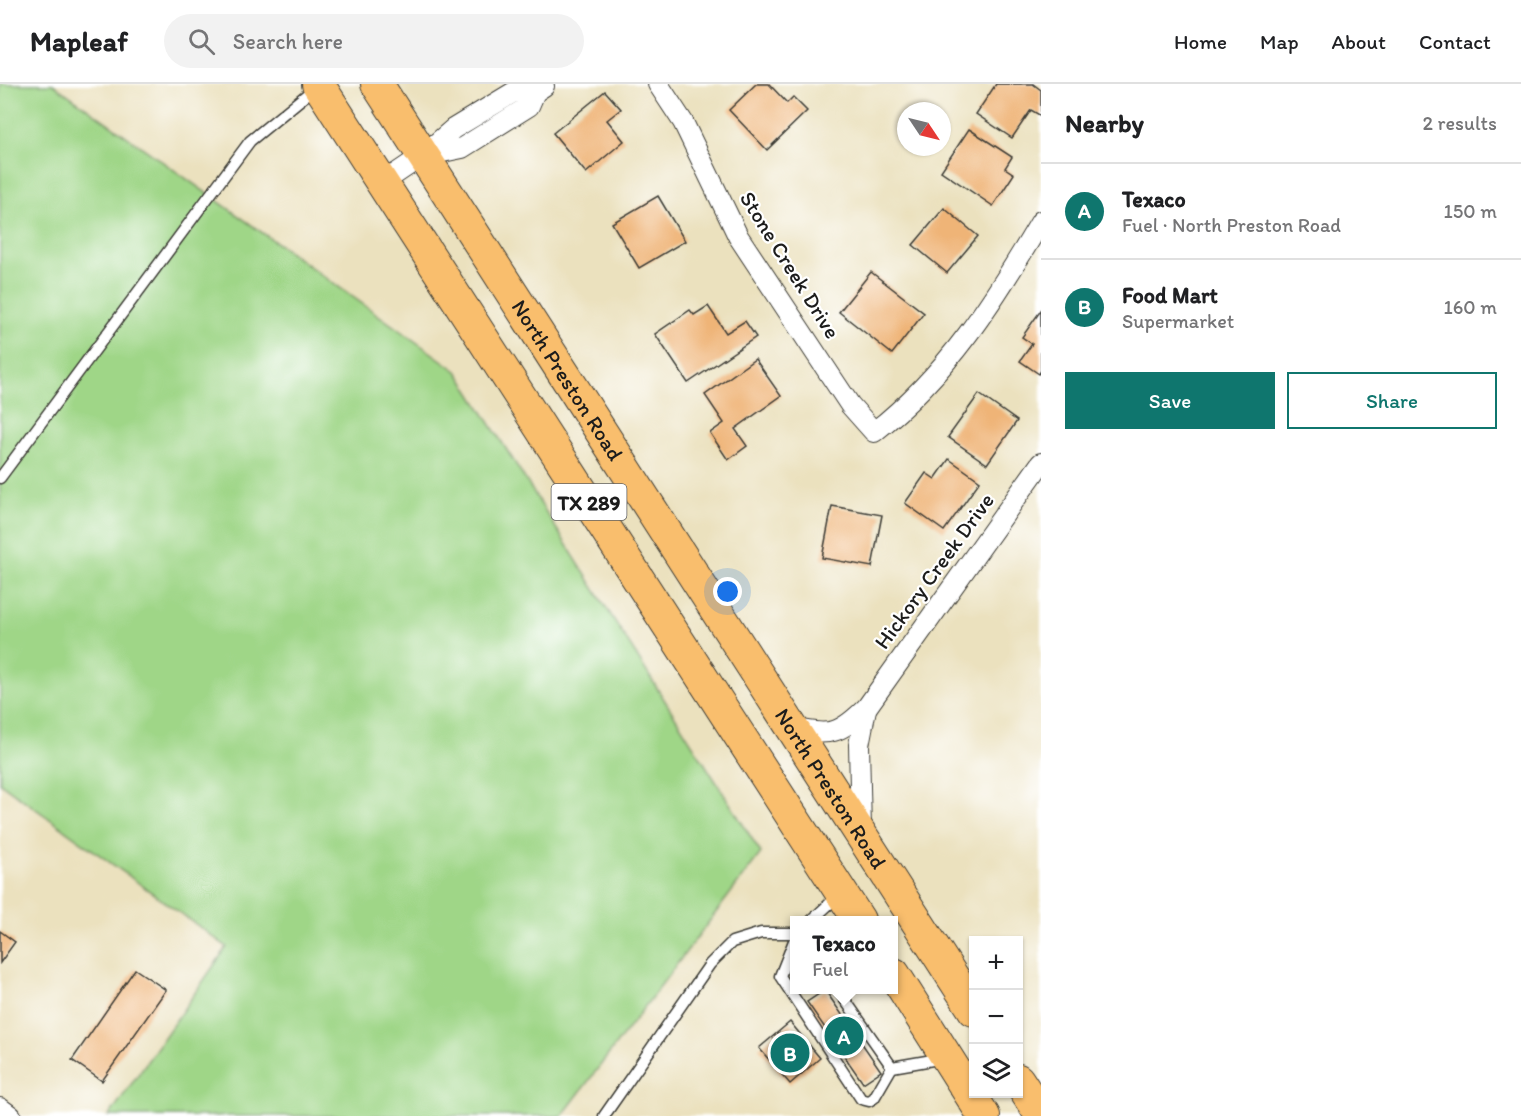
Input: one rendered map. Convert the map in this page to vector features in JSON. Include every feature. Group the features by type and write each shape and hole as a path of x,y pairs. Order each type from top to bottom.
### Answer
{"main road":[{"name":"North Preston Road","path":"377,84 969,1002"},
{"name":"TX 289","path":"318,85 857,916"},
{"path":"898,980 984,1116"},
{"path":"1023,1088 1041,1115"}],"street":[{"name":"Stone Creek Drive","path":"658,84 683,122 738,236 850,405 874,432 902,410 949,359 990,306 1041,221"},
{"path":"382,183 422,156 462,148 529,106 540,88"},
{"name":"Hickory Creek Drive","path":"793,728 831,733 847,727 867,707 1041,463"},
{"name":"Hickory Creek Drive","path":"861,836 859,745 867,707"},
{"path":"0,1108 11,1116"}],"lane":[{"path":"0,478 250,141 318,85"},
{"path":"817,916 842,893"},
{"path":"604,1116 710,964 732,942 761,933 790,933"},
{"path":"790,953 780,976 790,991"},
{"path":"792,994 861,1099 869,1101 874,1098 892,1067"},
{"path":"845,994 892,1067"},
{"path":"892,1067 946,1058"}],"green space":[{"path":"0,84 53,84 457,371 761,853 562,1116 109,1116 227,947 0,783"}],"building":[{"path":"756,84 769,84 787,103 793,97 807,111 767,150 729,110"},
{"path":"996,84 1033,84 1041,90 1041,116 1031,110 1012,138 976,114"},
{"path":"605,91 621,109 607,120 624,141 586,173 553,133"},
{"path":"969,129 1012,157 1005,168 1014,174 993,206 941,171"},
{"path":"658,196 685,241 639,268 612,223"},
{"path":"944,208 978,236 947,273 913,245"},
{"path":"871,272 924,313 892,354 839,312"},
{"path":"708,306 726,333 745,321 756,337 688,383 655,334 690,310 694,315"},
{"path":"1041,310 1041,370 1039,374 1020,361 1032,344 1022,337"},
{"path":"755,359 781,396 735,429 747,446 728,460 710,433 724,423 705,395"},
{"path":"979,394 1017,421 987,464 948,437"},
{"path":"949,459 980,481 944,531 905,503 926,473 935,479"},
{"path":"832,506 882,515 872,567 822,558"},
{"path":"0,931 15,942 0,963"},
{"path":"135,969 166,990 102,1081 72,1060"},
{"path":"819,994 828,994 881,1071 863,1083 807,1002"},
{"path":"790,1022 820,1058 790,1084 759,1048"}],"place":[{"name":"Texaco","path":"844,1036"},
{"name":"Food Mart","path":"790,1053"}]}
